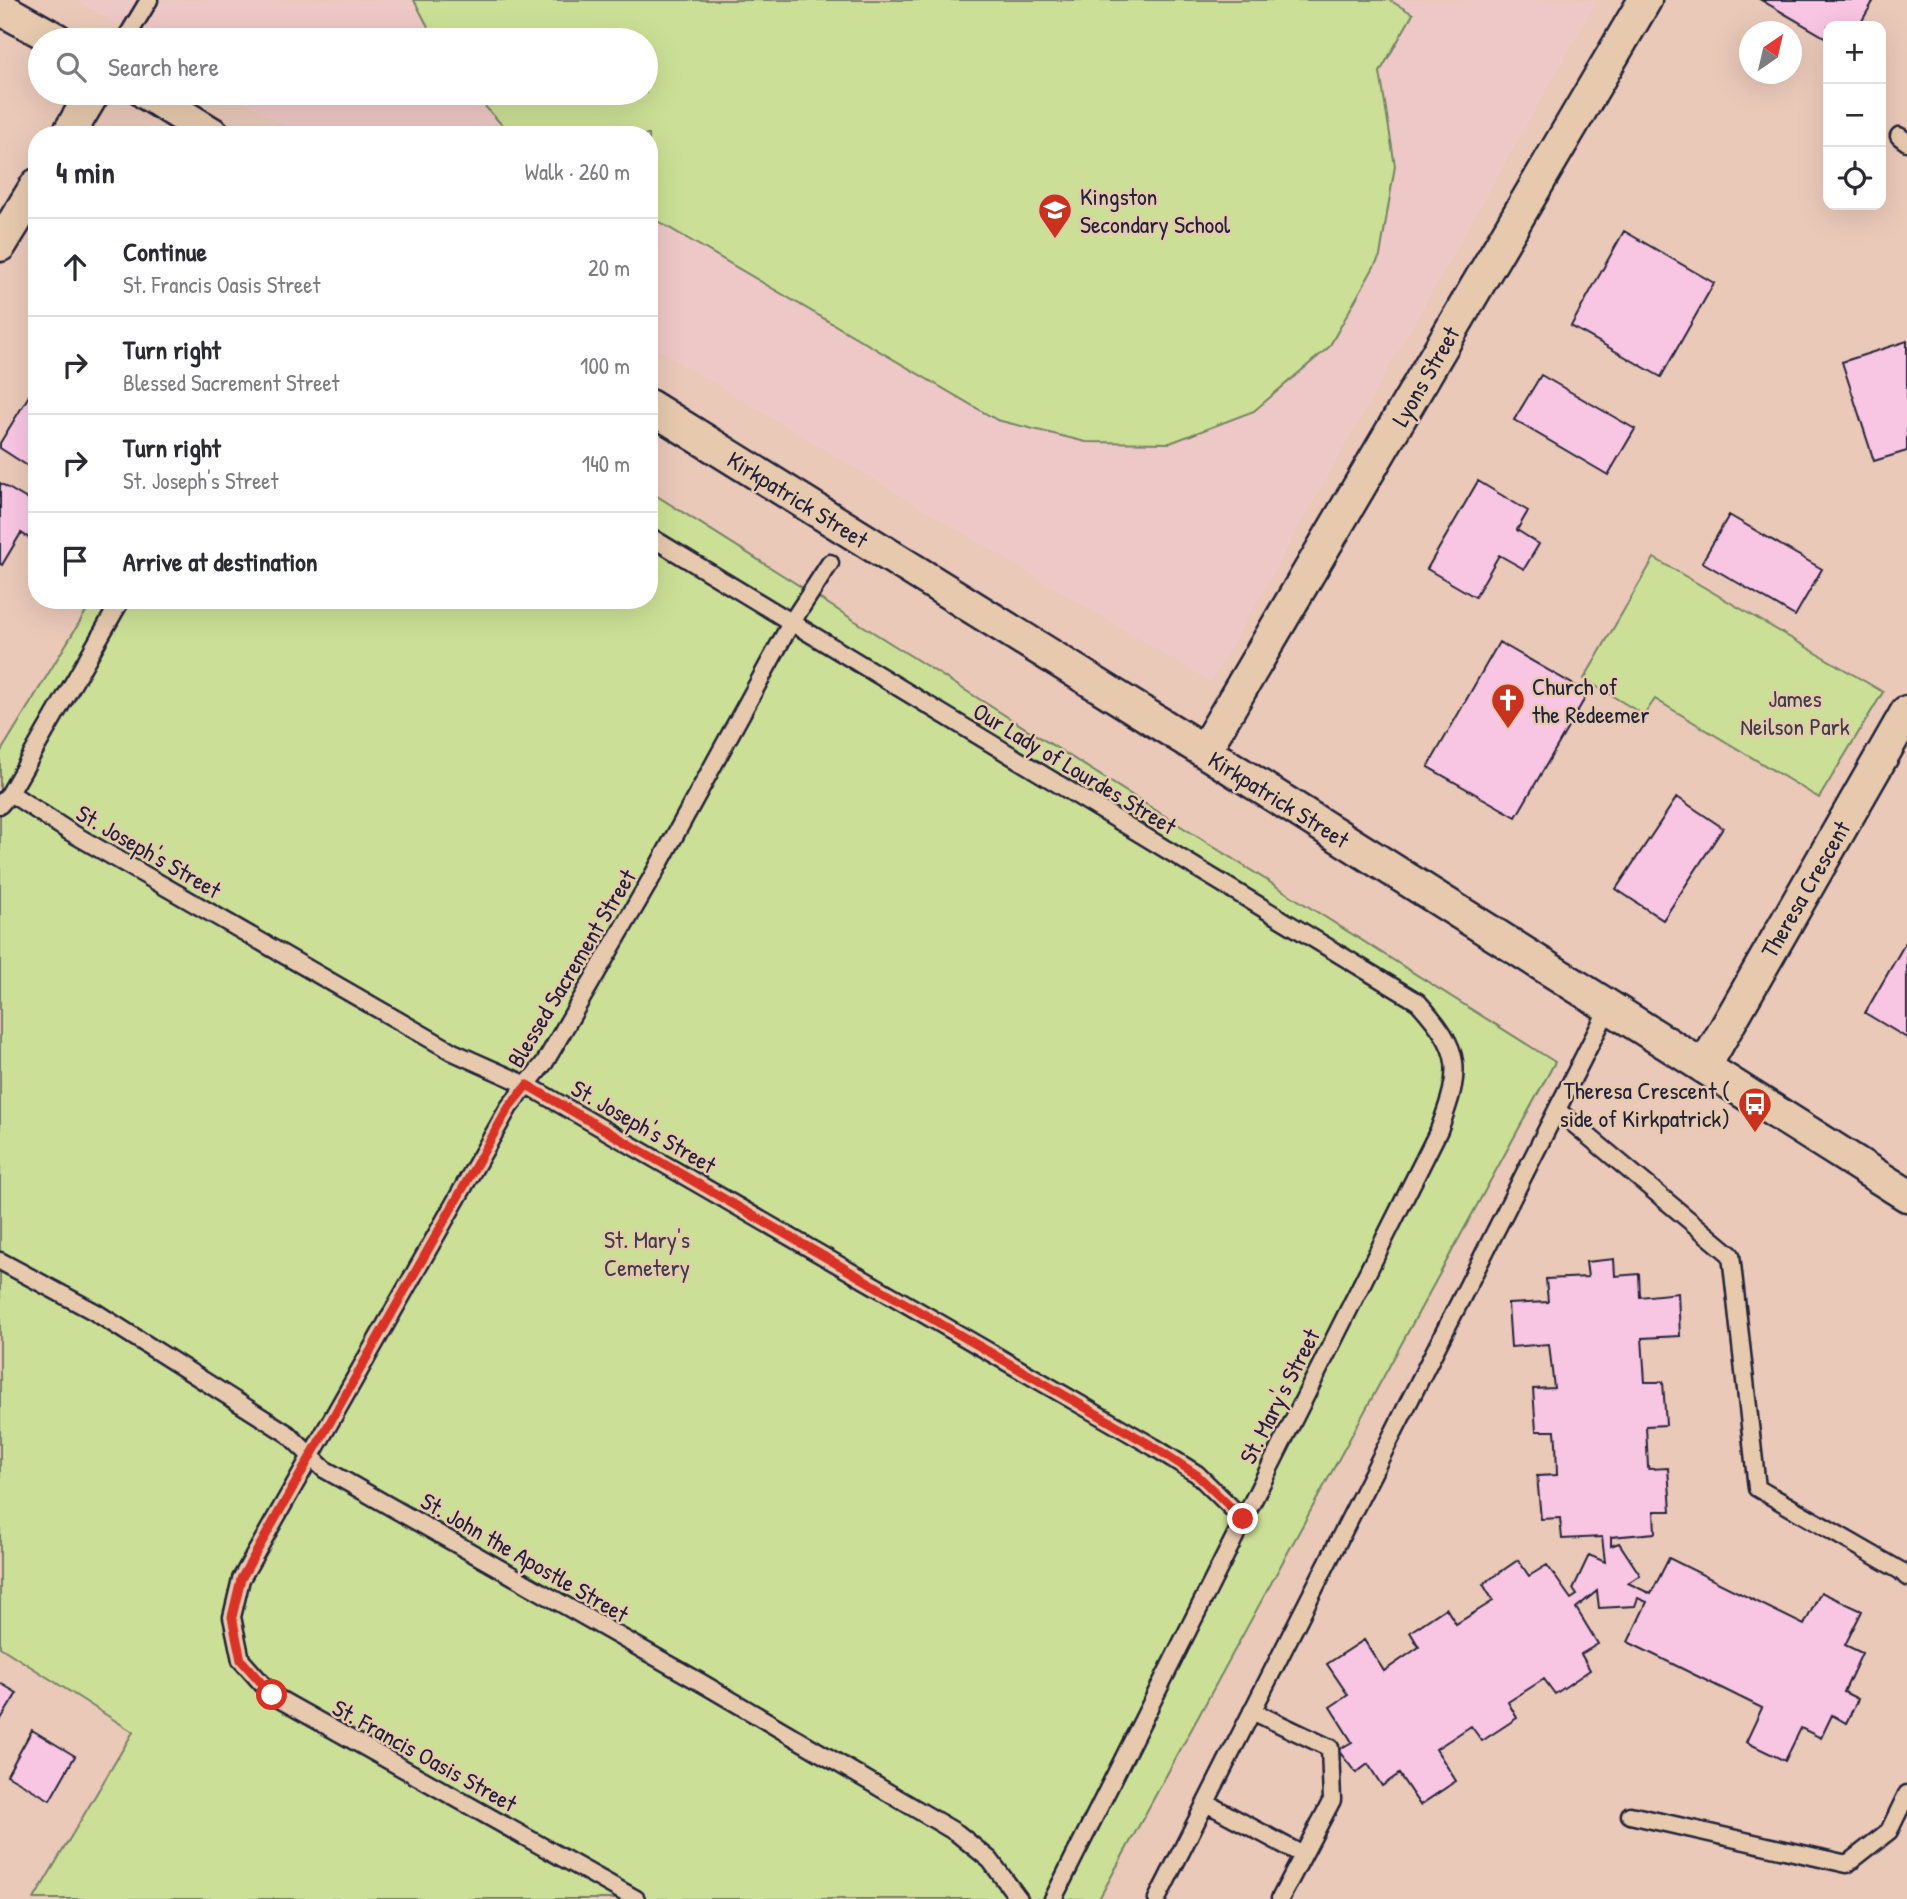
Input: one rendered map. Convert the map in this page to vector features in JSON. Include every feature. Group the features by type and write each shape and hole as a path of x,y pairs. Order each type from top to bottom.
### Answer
{"street":[{"name":"Lyons Street","path":"1204,751 1636,3"},
{"path":"0,8 36,28"},
{"path":"73,126 86,105"},
{"path":"165,105 199,126"},
{"path":"0,245 28,200"},
{"name":"Kirkpatrick Street","path":"658,412 1204,751 1907,1195"},
{"name":"Theresa Crescent","path":"1704,1067 1907,712"}],"lane":[{"path":"132,28 149,0"},
{"name":"Our Lady of Lourdes Street","path":"658,542 1419,1002 1442,1028 1455,1060"},
{"name":"Blessed Sacrement Street","path":"232,1617 241,1579 310,1455 509,1107 545,1062 651,879 791,623 830,563"},
{"path":"5,799 116,609"},
{"name":"St. Joseph's Street","path":"5,799 70,832 453,1052 527,1085 1154,1447 1197,1475 1243,1519"},
{"path":"1157,1899 1609,1007"},
{"name":"St. Mary's Street","path":"1053,1899 1439,1130 1452,1097 1455,1060"},
{"path":"1557,1110 1731,1255 1757,1488 1907,1577"},
{"name":"St. John the Apostle Street","path":"0,1261 95,1312 288,1434 324,1468 688,1675 957,1833 990,1860 1019,1899"},
{"name":"St. Francis Oasis Street","path":"232,1617 241,1660 272,1695 636,1899"},
{"path":"1252,1711 1331,1748 1332,1800 1280,1899"},
{"path":"1630,1815 1847,1864 1889,1831 1907,1794"},
{"path":"1206,1803 1303,1855"}],"shaded area":[{"name":"Kingston Secondary School","path":"76,0 1597,0 1211,682 658,349 658,126 285,126 250,105 658,105 658,28 123,28"}],"green space":[{"name":"Kingston Secondary School","path":"414,0 1389,0 1413,14 1380,72 1395,166 1380,256 1329,347 1254,411 1170,443 1086,442 997,420 658,221 658,126 503,126 484,105 658,105 658,28 429,28"},
{"name":"St. Mary's Cemetery","path":"658,497 1555,1062 1099,1899 34,1899 133,1732 0,1647 0,753 88,609 658,609"},
{"name":"James Neilson Park","path":"1654,558 1883,692 1819,798 1655,699 1644,715 1584,679"}],"building":[{"path":"1761,0 1874,0 1862,21 1823,21 1823,36 1802,24 1802,21 1797,21"},
{"path":"1624,231 1714,283 1661,377 1571,326"},
{"path":"1907,341 1907,451 1874,461 1842,362"},
{"path":"1541,375 1635,429 1608,475 1514,420"},
{"path":"28,397 28,466 0,448 0,443"},
{"path":"1478,481 1528,511 1517,530 1539,544 1524,569 1499,555 1475,597 1427,569"},
{"path":"0,483 28,500 28,537 21,533 2,565"},
{"path":"1729,515 1822,569 1795,616 1702,562"},
{"name":"Church of the Redeemer","path":"1499,642 1588,693 1516,817 1428,767"},
{"path":"1677,797 1723,828 1663,920 1616,889"},
{"path":"1907,940 1907,1038 1865,1013"},
{"path":"1614,1259 1615,1276 1639,1274 1640,1297 1678,1293 1680,1336 1642,1338 1645,1382 1663,1382 1666,1425 1646,1426 1648,1467 1668,1468 1671,1511 1654,1511 1655,1533 1611,1537 1611,1546 1619,1543 1640,1575 1628,1583 1651,1594 1669,1558 1804,1625 1821,1592 1862,1611 1845,1645 1862,1653 1844,1692 1858,1699 1846,1723 1832,1715 1821,1738 1801,1728 1785,1761 1746,1742 1762,1708 1628,1642 1647,1602 1638,1598 1635,1606 1599,1608 1597,1591 1576,1608 1598,1644 1581,1654 1590,1670 1555,1694 1544,1679 1508,1702 1517,1718 1482,1741 1471,1726 1436,1749 1456,1781 1420,1805 1399,1774 1382,1786 1368,1764 1356,1773 1338,1750 1352,1742 1330,1707 1348,1695 1327,1664 1364,1640 1384,1671 1419,1647 1410,1632 1446,1608 1456,1624 1493,1601 1483,1584 1518,1560 1529,1576 1547,1565 1571,1599 1577,1595 1573,1589 1589,1555 1605,1562 1602,1537 1562,1539 1560,1518 1541,1519 1537,1476 1557,1475 1555,1431 1536,1431 1533,1389 1554,1388 1549,1344 1511,1347 1508,1304 1548,1302 1546,1279 1588,1277 1586,1262"},
{"path":"0,1683 17,1693 1,1719 0,1718"},
{"path":"32,1730 75,1756 50,1800 7,1775"}],"place":[{"name":"Kingston Secondary School","path":"1055,240"},
{"name":"Church of the Redeemer","path":"1508,730"},
{"name":"Theresa Crescent ( side of Kirkpatrick)","path":"1755,1134"}],"route":[{"path":"272,1695 241,1660 232,1617 241,1579 509,1107 527,1085 1154,1447 1197,1475 1243,1519"}]}
